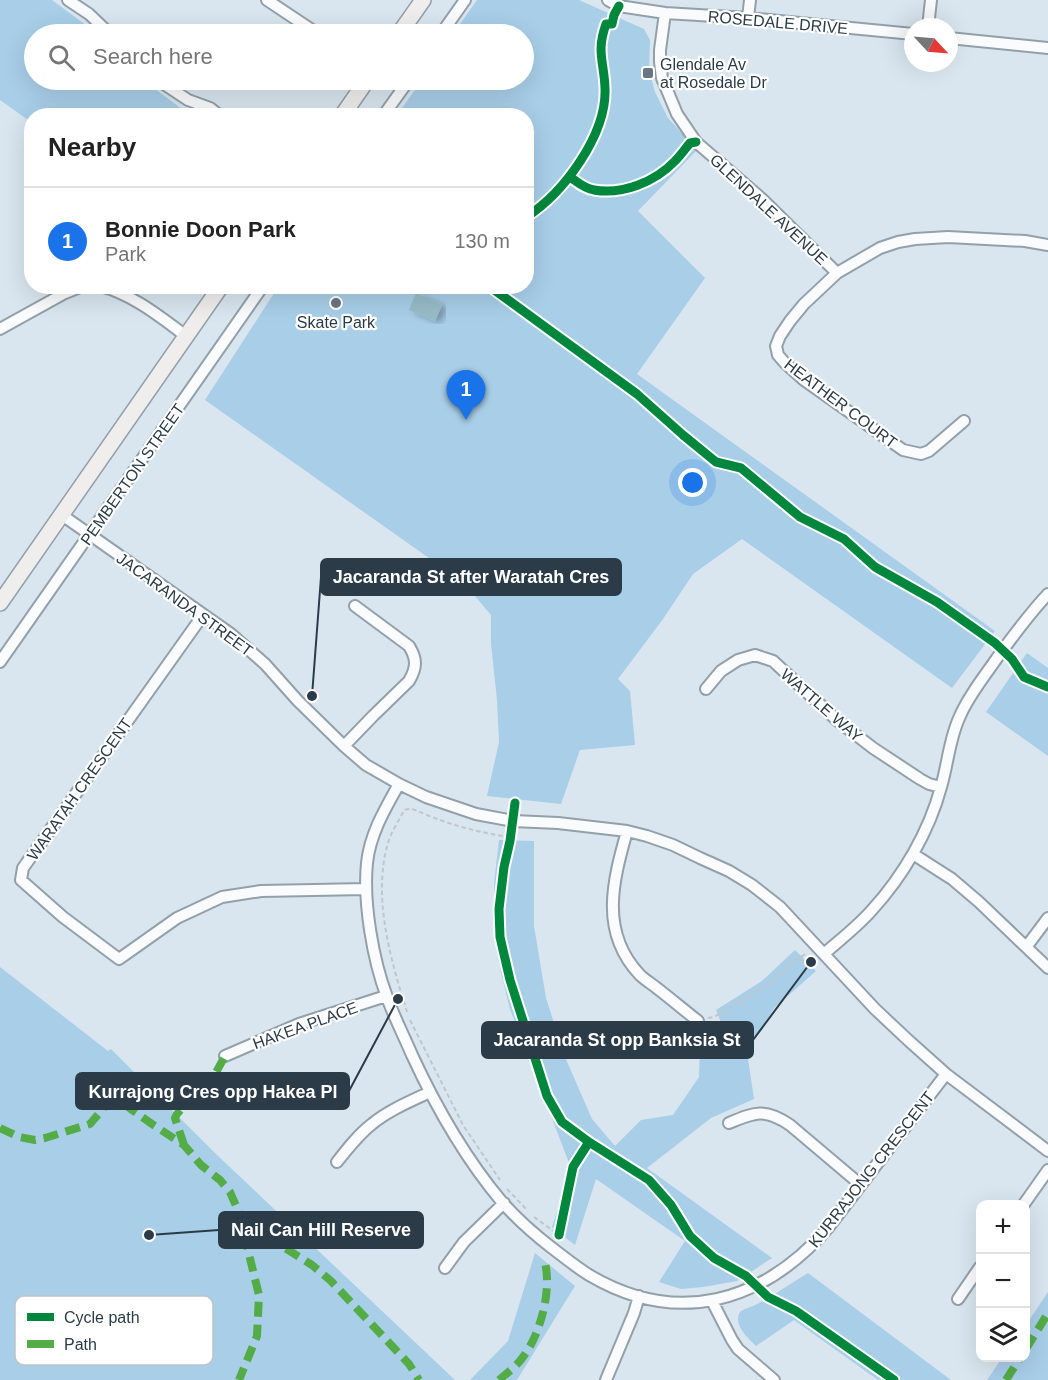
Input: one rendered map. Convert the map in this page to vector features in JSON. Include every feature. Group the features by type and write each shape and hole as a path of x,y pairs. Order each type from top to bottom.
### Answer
{"main road":[{"path":"406,24 423,0"},
{"path":"348,108 361,90"},
{"name":"PEMBERTON STREET","path":"0,603 215,294"}],"street":[{"path":"68,0 100,24"},
{"path":"267,0 303,24"},
{"path":"448,24 465,0"},
{"name":"ROSEDALE DRIVE","path":"608,0 619,6 665,13 748,18 904,33"},
{"path":"748,18 750,0"},
{"path":"929,18 931,0"},
{"name":"GLENDALE AVENUE","path":"665,13 660,50 661,70 668,95 677,114 696,142 762,199 837,273"},
{"path":"958,39 1048,48"},
{"path":"173,90 188,100 210,108"},
{"path":"389,108 402,90"},
{"path":"837,273 880,248 915,239 948,237 1025,241 1048,245"},
{"name":"HEATHER COURT","path":"837,273 804,303 789,321 776,346 778,355 804,380 903,450 921,454 929,451 964,422"},
{"path":"0,329 63,294"},
{"path":"122,294 186,336"},
{"name":"PEMBERTON STREET","path":"0,662 257,294"},
{"name":"JACARANDA STREET","path":"62,515 231,634 247,647 344,746 366,765 399,784 426,797 476,814 513,821 558,823 627,831 647,836 673,845 729,871 752,885 780,907 875,1009 908,1040 946,1074 1048,1151"},
{"path":"825,954 871,912 890,889 913,854 927,826 941,787 959,717 976,687 1011,638 1048,594"},
{"path":"344,746 409,681 413,674 415,660 408,646 355,606"},
{"name":"WARATAH CRESCENT","path":"203,615 23,868 21,880 63,917 119,959 177,918 222,897 261,891 366,889"},
{"name":"WATTLE WAY","path":"706,690 721,671 738,660 755,655 773,661 838,722 920,779 941,787"},
{"name":"KURRAJONG CRESCENT","path":"399,784 379,820 367,862 366,889 374,947 386,996 430,1092 470,1160 504,1203 542,1240 590,1275 639,1296 677,1303 726,1298 774,1276 794,1262 820,1237 946,1074"},
{"path":"627,831 614,879 612,900 614,926 623,951 640,974 698,1020"},
{"path":"913,854 952,879 1027,946 1048,968"},
{"path":"1027,946 1048,918"},
{"name":"HAKEA PLACE","path":"225,1056 299,1024 386,996"},
{"path":"337,1162 373,1123 430,1092"},
{"path":"729,1123 751,1114 778,1117 861,1185"},
{"path":"1027,1200 1048,1170"},
{"path":"445,1268 464,1242 504,1203"},
{"path":"958,1299 976,1274"},
{"path":"606,1380 639,1296"},
{"path":"712,1301 738,1349 774,1380"}],"path":[{"path":"510,837 454,825 412,809 404,810 388,841 384,861 382,884 385,926 393,966 407,1014 463,1125 503,1184 532,1215 558,1235 561,1221"},
{"path":"508,849 513,821"},
{"path":"698,1020 714,1017 769,984 806,954"},
{"path":"799,958 809,968"}],"shaded area":[{"path":"0,0 52,0 84,24 24,24 24,90 156,90 181,108 24,108 24,117 0,100"},
{"path":"477,0 579,0 644,29 650,40 649,70 655,92 668,118 697,150 638,211 705,278 637,374 995,631 952,688 742,539 693,574 618,679 630,691 635,745 580,750 561,804 487,796 499,742 491,644 491,615 463,582 205,400 273,294 534,294 534,108 402,108 415,90 534,90 534,24 460,24"},
{"path":"1027,653 1048,668 1048,756 986,712"},
{"path":"499,840 534,841 534,926 546,998 565,1057 592,1119 615,1146 641,1120 673,1115 699,1077 700,1046 712,1040 719,1032 720,1023 716,1010 762,981 795,950 816,971 774,1008 747,1052 754,1099 711,1118 647,1168 772,1258 737,1281 681,1289 659,1282 685,1241 596,1179 575,1245 552,1227 571,1168 510,1009 502,977 496,947 494,884"},
{"path":"0,967 108,1051 111,1049 217,1155 455,1380 0,1380"},
{"path":"535,1253 575,1286 517,1380 470,1380 508,1341"},
{"path":"808,1273 951,1380 878,1380 794,1320 756,1346 740,1328 738,1319 740,1312"},
{"path":"1048,1292 1048,1380 987,1380 999,1362 1030,1362 1030,1319"}],"building":[{"path":"416,294 442,305 435,321 409,310"}],"marked path":[{"path":"184,1145 175,1118 209,1077 214,1076 225,1056"},
{"path":"0,1128 19,1137 35,1140 45,1138 90,1124 107,1104 120,1103 184,1145 201,1165 220,1180 230,1192 240,1215 259,1295 257,1336 239,1380"},
{"path":"244,1234 253,1233 266,1236 312,1265 331,1281 409,1364 419,1380"},
{"path":"499,1380 521,1360 535,1337 546,1299 545,1263"},
{"path":"1030,1342 1048,1313"},
{"path":"1006,1380 1017,1362"}],"cycle path":[{"path":"534,211 555,193 581,161 599,124 604,106 605,88 601,42 606,24 612,24 619,6"},
{"path":"570,177 591,189 605,191 627,189 658,175 675,161 690,143 696,142"},
{"path":"500,294 637,394 716,462 741,468 800,517 844,539 875,567 937,602 995,643 1012,659 1024,677 1048,687"},
{"path":"515,803 499,909 500,937 510,980 547,1096 562,1122 649,1180 671,1205 690,1236 714,1258 746,1276 768,1297 796,1311 894,1380"},
{"path":"559,1235 573,1167 589,1142"}],"place":[{"name":"Glendale Av at Rosedale Dr","path":"648,73"},
{"name":"Skate Park","path":"336,303"},
{"name":"Bonnie Doon Park","path":"466,420"},
{"name":"Jacaranda St after Waratah Cres","path":"312,696"},
{"name":"Jacaranda St opp Banksia St","path":"811,962"},
{"name":"Kurrajong Cres opp Hakea Pl","path":"398,999"},
{"name":"Nail Can Hill Reserve","path":"149,1235"}]}
